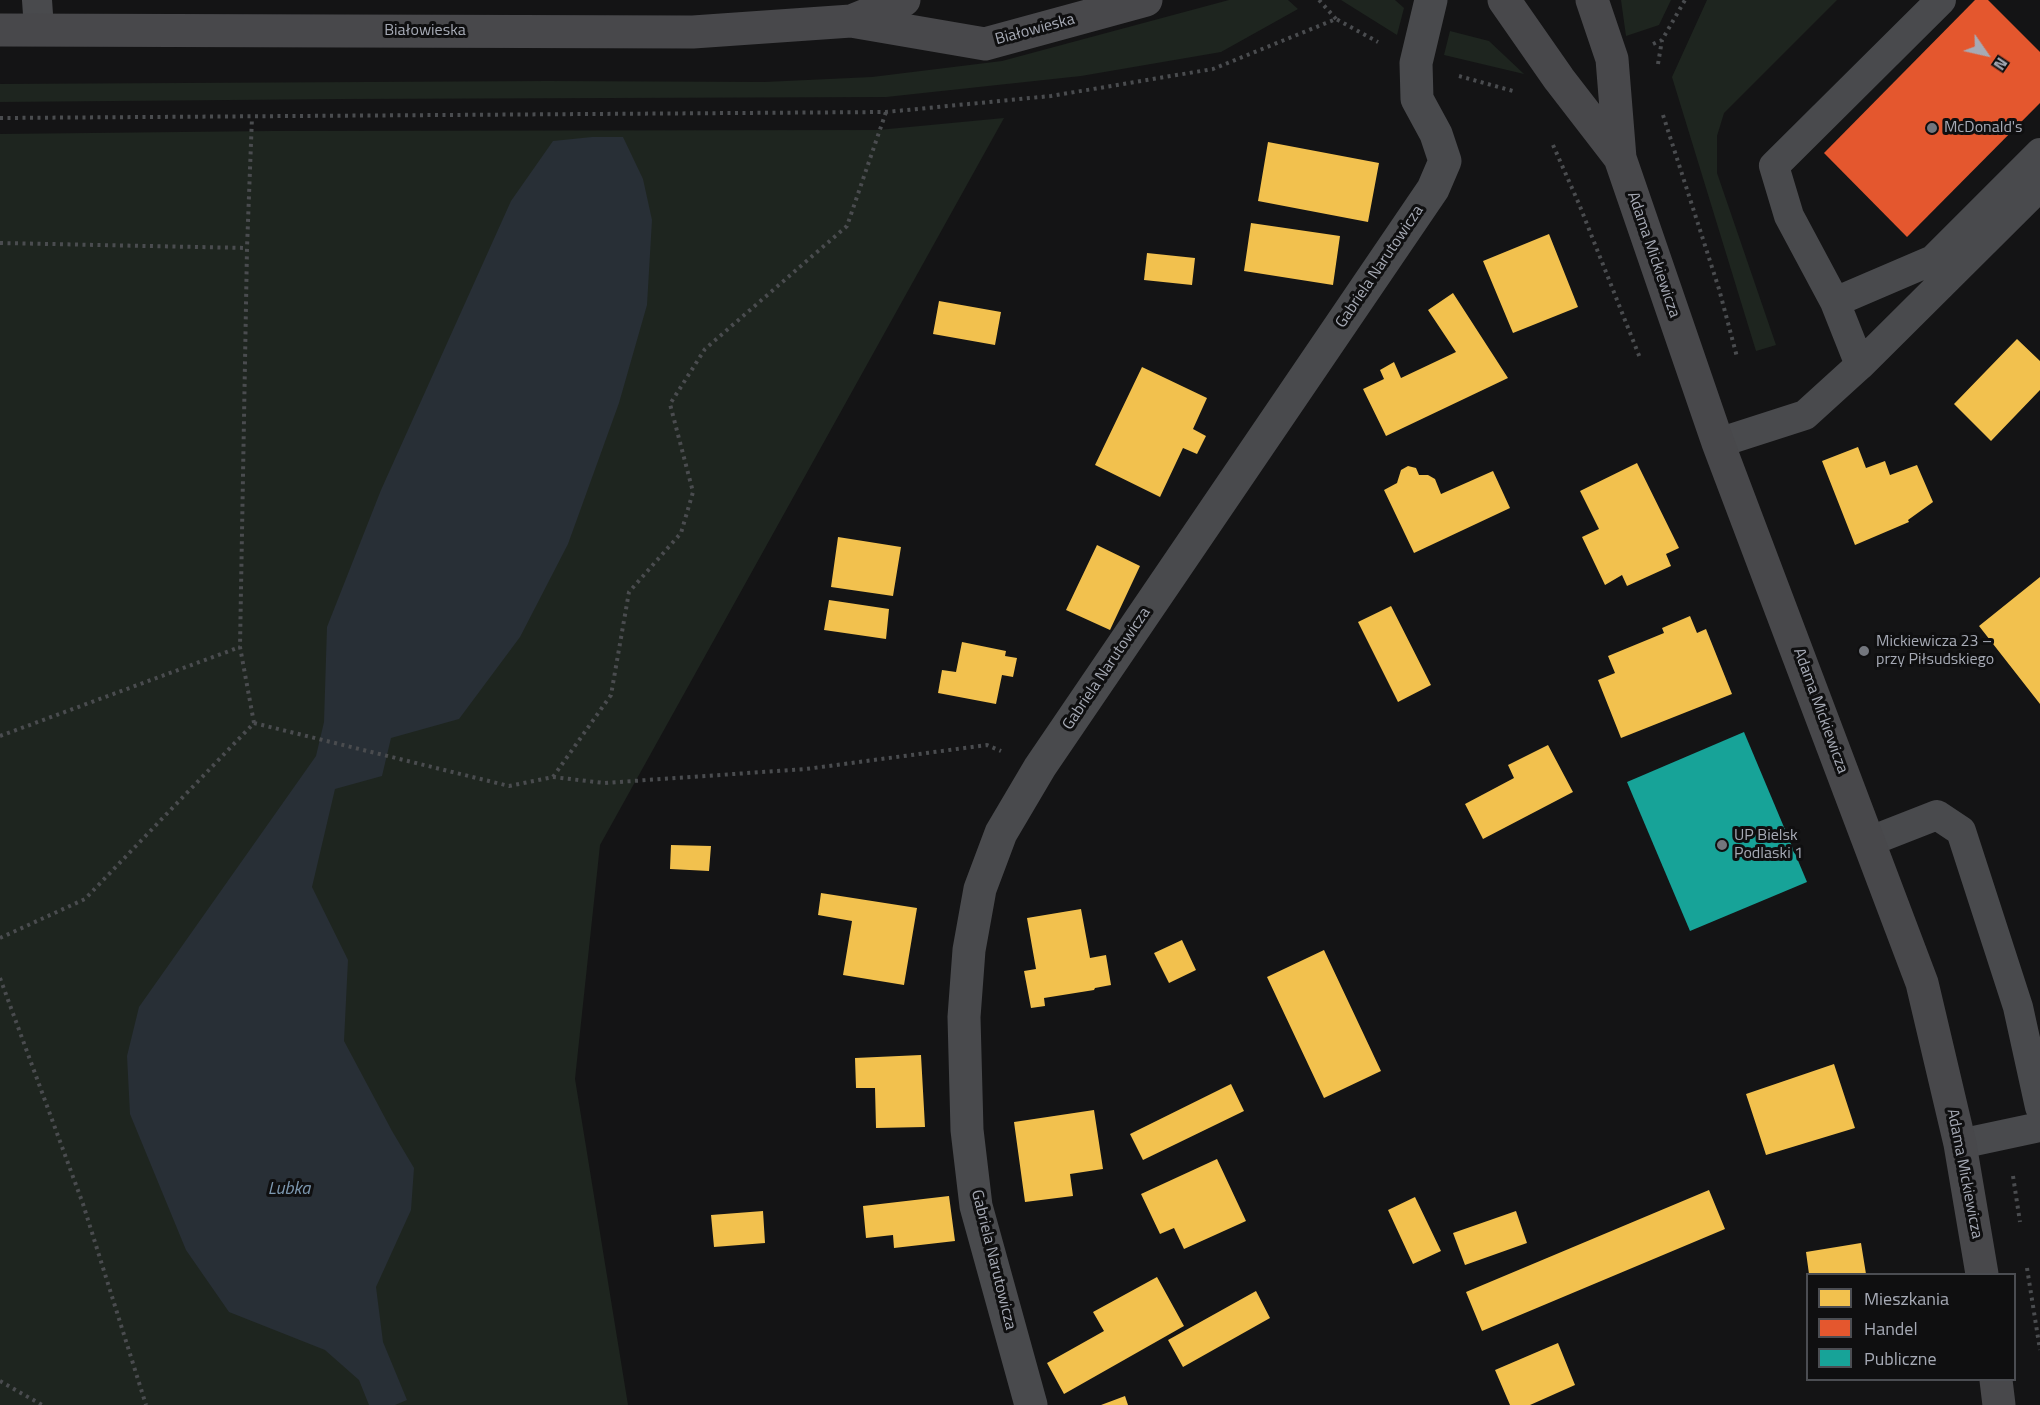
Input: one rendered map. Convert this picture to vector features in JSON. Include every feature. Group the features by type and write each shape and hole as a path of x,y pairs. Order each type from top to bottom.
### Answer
{"main road":[{"name":"Białowieska","path":"850,21 904,0"},
{"name":"Białowieska","path":"0,30 38,15 693,32 850,21 985,44 1146,0"},
{"name":"Adama Mickiewicza","path":"1504,0 1559,79 1620,158"},
{"name":"Adama Mickiewicza","path":"1592,0 1612,59 1620,158 1718,443 1922,983 1960,1144 1982,1273"},
{"path":"1996,1381 1999,1405"}],"street":[{"name":"Gabriela Narutowicza","path":"1031,1405 976,1206 967,1130 964,1017 969,950 980,889 1002,833 1040,767 1433,189 1445,161 1436,134 1417,99 1416,63 1431,0"}],"lane":[{"path":"1860,365 1835,302 1789,216 1774,166 1941,0"},
{"path":"1835,302 1933,260 2040,153"},
{"path":"1718,443 1805,415 1860,365 2040,186"},
{"path":"1868,842 1937,815 1961,831 2018,1007 2040,1107"},
{"path":"1960,1144 2040,1127"}],"path":[{"path":"1319,0 1336,19 1416,63 1523,93"},
{"path":"1652,44 1662,40 1685,0"},
{"path":"0,118 886,112 1051,96 1213,69 1336,19"},
{"path":"553,777 611,695 629,592 681,533 693,492 670,404 705,349 847,226 886,112"},
{"path":"252,117 247,248 240,647 254,723"},
{"path":"0,243 247,248"},
{"path":"0,736 240,647"},
{"path":"254,723 508,786 553,777 604,783 806,769 987,745 1040,767"},
{"path":"0,938 85,899 254,723"},
{"path":"0,978 83,1204 146,1405"},
{"path":"0,1381 42,1405"}],"shaded area":[{"path":"1229,0 1288,0 1298,9 1221,52 1081,76 886,97 0,102 0,84 764,82 872,77 1002,61"},
{"path":"1341,0 1395,0 1404,8 1397,35"},
{"path":"1621,0 1671,0 1659,25 1626,36"},
{"path":"1707,0 1837,0 1724,113 1717,136 1717,173 1776,345 1756,351 1672,77"},
{"path":"1450,31 1489,41 1524,74 1444,55"},
{"path":"1004,118 600,845 575,1079 628,1405 0,1405 0,134 878,130"}],"water":[{"name":"Lubka","path":"623,137 643,179 652,220 647,305 619,403 568,544 520,637 459,719 391,738 382,776 335,789 312,887 348,960 344,1041 414,1168 411,1210 376,1287 383,1342 407,1400 395,1405 369,1405 359,1380 325,1350 229,1312 186,1250 130,1114 127,1056 139,1007 316,756 324,722 327,627 381,490 511,201 553,141"}],"building: Mieszkania":[{"path":"1268,142 1379,163 1368,222 1258,201"},
{"path":"1251,223 1340,236 1333,285 1244,271"},
{"path":"1549,234 1578,307 1513,333 1483,261"},
{"path":"1147,253 1195,258 1192,285 1144,280"},
{"path":"1453,293 1508,378 1386,436 1363,389 1384,379 1380,370 1394,362 1401,378 1456,352 1428,310"},
{"path":"939,301 1001,312 995,345 933,334"},
{"path":"2017,339 2040,361 2040,390 1991,441 1954,404"},
{"path":"1142,367 1207,398 1193,429 1206,436 1197,454 1183,448 1160,497 1095,465"},
{"path":"1858,447 1866,468 1885,461 1890,475 1917,465 1933,502 1908,520 1909,522 1855,545 1822,461"},
{"path":"1637,463 1679,548 1666,554 1671,566 1627,586 1622,575 1605,585 1582,537 1599,529 1580,491"},
{"path":"1408,466 1416,468 1419,475 1428,475 1435,479 1441,494 1493,471 1510,508 1414,553 1384,490 1397,483 1401,470"},
{"path":"838,537 901,547 893,596 831,587"},
{"path":"1097,545 1140,566 1110,630 1066,610"},
{"path":"2040,577 2040,704 1979,626"},
{"path":"829,600 889,609 886,639 824,630"},
{"path":"1391,606 1431,685 1398,702 1358,622"},
{"path":"1690,616 1697,633 1706,629 1732,694 1621,738 1598,680 1615,673 1608,656 1664,633 1662,628"},
{"path":"962,642 1006,651 1005,656 1017,658 1013,677 1002,675 996,704 938,693 942,670 956,672"},
{"path":"1548,745 1573,792 1483,839 1465,804 1514,778 1508,765"},
{"path":"671,845 711,846 709,871 670,869"},
{"path":"821,893 917,908 904,985 843,975 852,921 818,915"},
{"path":"1081,909 1090,958 1106,955 1111,985 1044,998 1045,1006 1031,1008 1024,971 1036,969 1027,918"},
{"path":"1182,940 1196,970 1169,983 1154,953"},
{"path":"1324,950 1381,1071 1324,1098 1267,977"},
{"path":"921,1055 925,1127 876,1128 875,1088 856,1088 855,1058"},
{"path":"1834,1064 1855,1128 1766,1155 1746,1094"},
{"path":"1231,1084 1244,1111 1143,1160 1130,1134"},
{"path":"1094,1110 1103,1169 1070,1174 1073,1196 1025,1202 1014,1122"},
{"path":"1217,1159 1246,1221 1184,1249 1174,1228 1160,1234 1141,1194"},
{"path":"1709,1190 1725,1229 1482,1331 1466,1292"},
{"path":"949,1196 955,1241 894,1248 893,1235 866,1238 863,1206"},
{"path":"1415,1197 1441,1251 1413,1264 1388,1210"},
{"path":"763,1211 765,1243 714,1247 711,1215"},
{"path":"1516,1211 1527,1243 1465,1265 1453,1233"},
{"path":"1861,1243 1866,1273 1809,1273 1806,1252"},
{"path":"1157,1277 1184,1326 1064,1394 1047,1363 1104,1331 1093,1312"},
{"path":"1256,1291 1270,1318 1183,1367 1168,1340"},
{"path":"1558,1343 1575,1385 1530,1405 1510,1405 1495,1370"},
{"path":"1125,1396 1128,1405 1101,1405"}],"building: Handel":[{"name":"McDonald's","path":"1975,0 1988,0 2040,52 2040,103 1907,237 1824,153"}],"building: Publiczne":[{"name":"UP Bielsk Podlaski 1","path":"1744,732 1807,882 1690,931 1627,782"}],"place":[{"name":"McDonald's","path":"1932,128"},
{"name":"Mickiewicza 23 – przy Piłsudskiego","path":"1864,651"},
{"name":"UP Bielsk Podlaski 1","path":"1722,845"}]}
